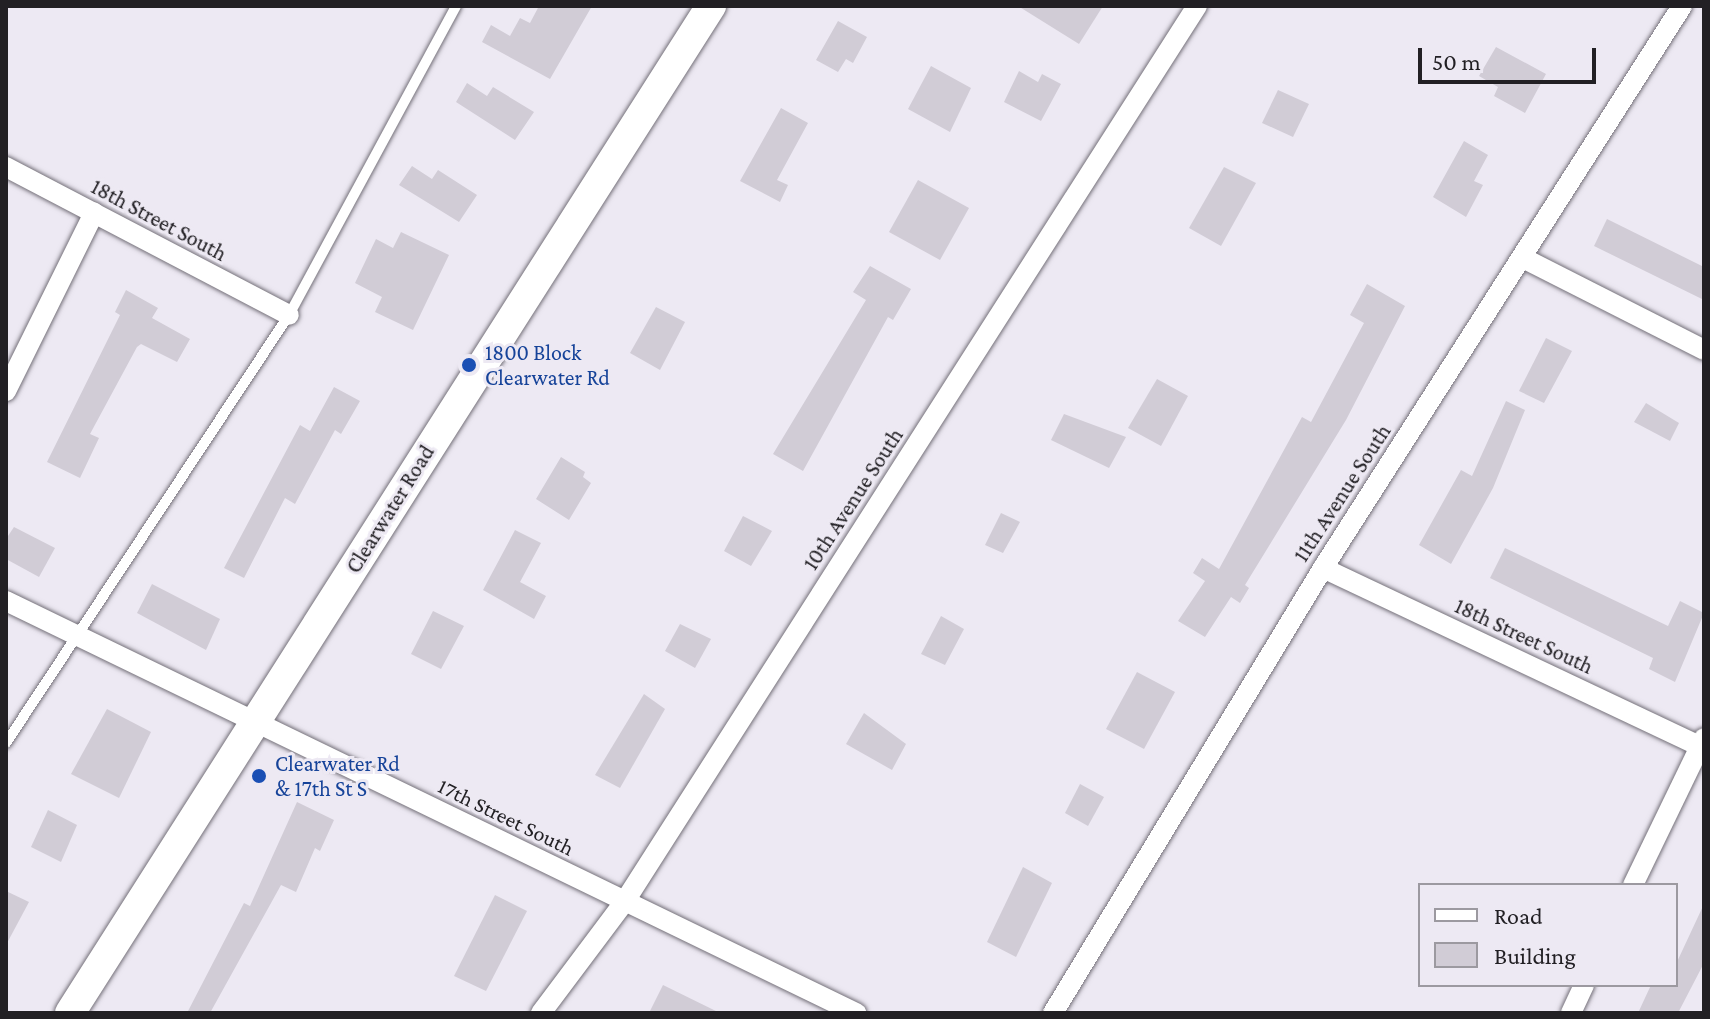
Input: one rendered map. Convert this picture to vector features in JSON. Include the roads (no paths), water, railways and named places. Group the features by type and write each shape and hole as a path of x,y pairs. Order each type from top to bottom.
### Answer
{"street":[{"name":"Clearwater Road","path":"70,1013 258,723 519,301 711,6"},
{"name":"10th Avenue South","path":"541,1013 625,901 1197,6"},
{"name":"11th Avenue South","path":"1053,1013 1323,568 1682,6"},
{"name":"18th Street South","path":"6,167 289,315"},
{"path":"6,391 94,213"},
{"path":"1523,258 1704,350"},
{"name":"18th Street South","path":"1323,568 1703,744"},
{"name":"17th Street South","path":"6,601 856,1013"},
{"path":"1634,883 1703,744"},
{"path":"1571,1013 1583,987"}],"lane":[{"path":"6,743 289,315 456,6"}],"place":[{"name":"1800 Block Clearwater Rd","path":"469,365"},
{"name":"Clearwater Rd & 17th St S","path":"259,776"}]}
